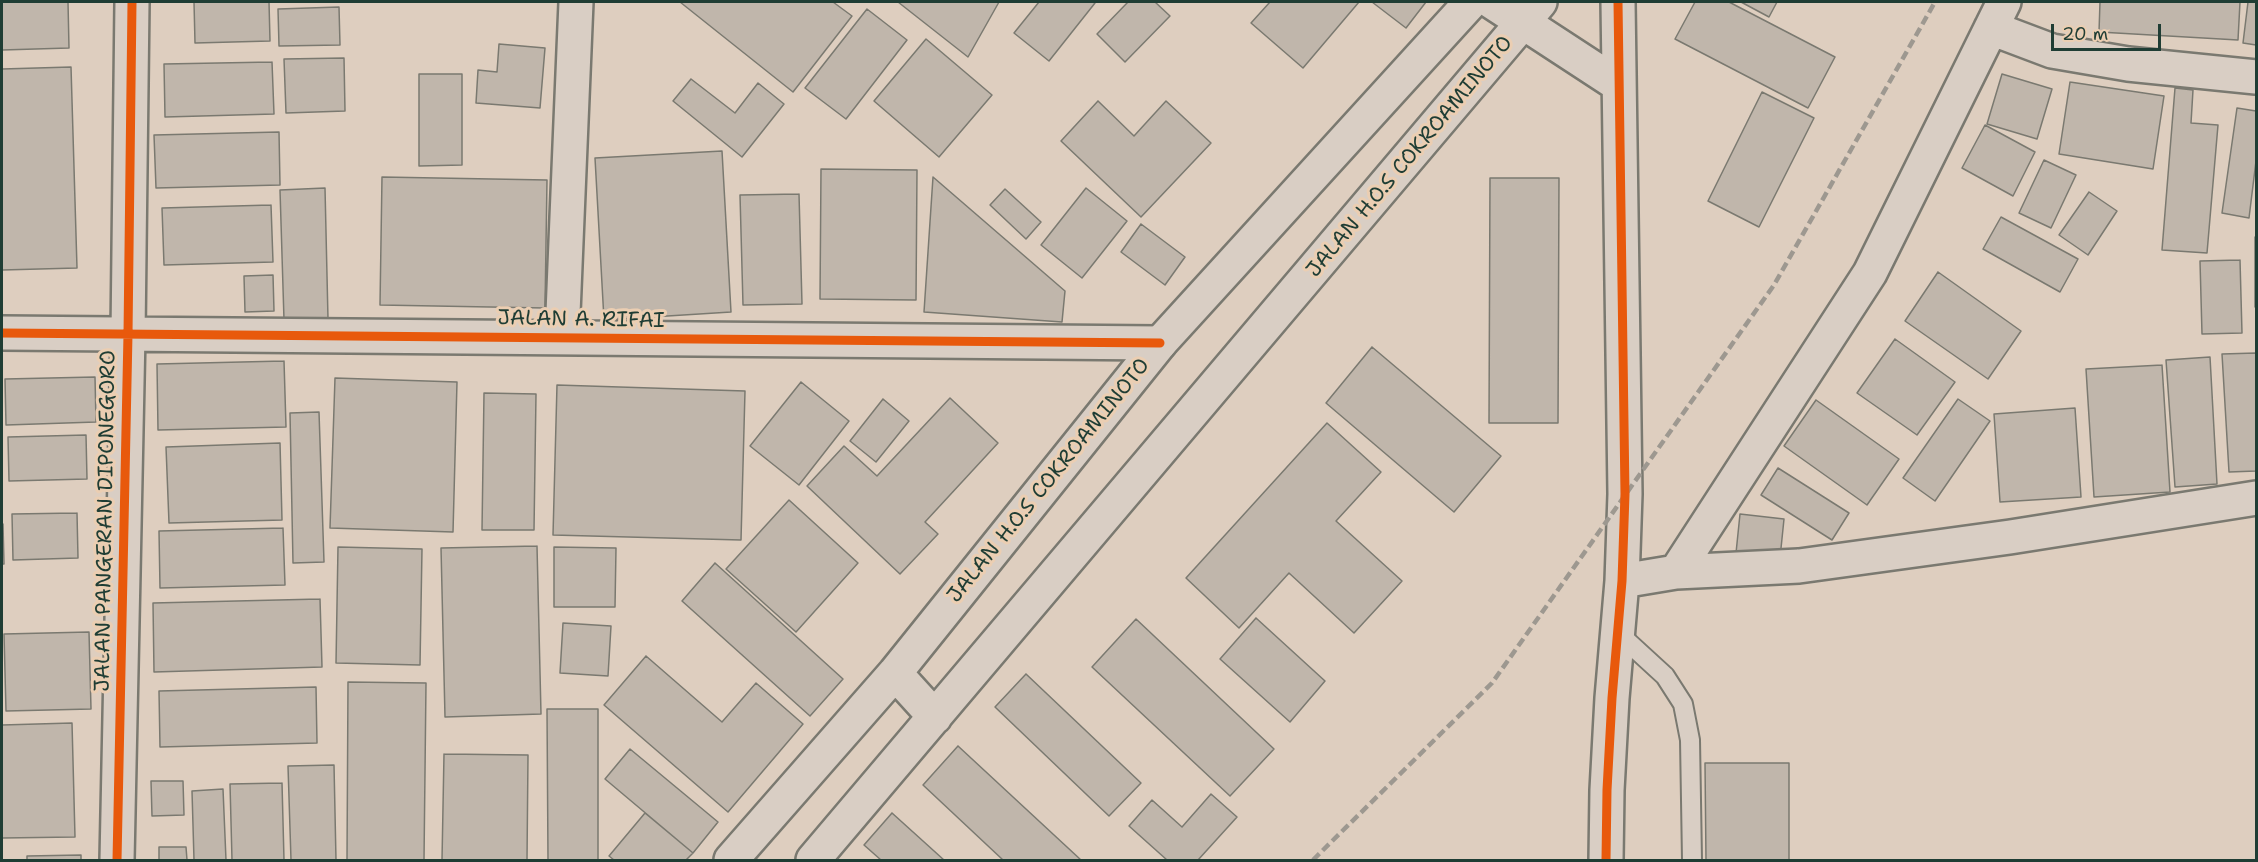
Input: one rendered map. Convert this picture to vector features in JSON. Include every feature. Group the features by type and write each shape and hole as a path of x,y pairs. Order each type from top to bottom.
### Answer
{"street":[{"name":"JALAN PANGERAN DIPONEGORO","path":"117,861 132,2"},
{"path":"562,337 576,2"},
{"name":"JALAN H.O.S COKROAMINOTO","path":"731,861 895,673 1160,343 1471,2"},
{"path":"1492,2 1532,12 1619,85"},
{"path":"1606,861 1607,790 1622,581 1625,494 1618,2"},
{"name":"JALAN H.O.S COKROAMINOTO","path":"813,861 1532,12"},
{"path":"1676,572 1870,273 1997,15 2052,51 2128,64 2256,77"},
{"name":"JALAN A. RIFAI","path":"2,333 1160,343"},
{"path":"1622,581 1676,572 1799,566 2010,537 2256,498"},
{"path":"895,673 935,717"}],"lane":[{"path":"1617,632 1665,676 1683,704 1690,740 1692,861"}],"building":[{"path":"2,2 68,2 69,48 2,50"},
{"path":"194,2 269,2 270,41 195,43"},
{"path":"680,2 833,2 852,16 793,92"},
{"path":"898,2 999,2 968,57"},
{"path":"1039,2 1095,3 1049,61 1014,33"},
{"path":"1128,2 1155,2 1170,16 1125,62 1097,34"},
{"path":"1270,2 1359,2 1303,68 1251,23"},
{"path":"1372,2 1426,2 1406,28"},
{"path":"1695,2 1729,2 1835,57 1808,108 1675,39"},
{"path":"1741,2 1777,2 1769,17"},
{"path":"2100,2 2240,2 2238,40 2099,32"},
{"path":"2248,2 2256,2 2256,45 2243,43"},
{"path":"339,7 340,45 279,46 278,9"},
{"path":"867,9 907,40 846,119 805,88"},
{"path":"926,39 992,95 939,157 874,101"},
{"path":"499,44 545,48 540,108 476,103 478,70 497,72"},
{"path":"344,58 345,111 286,113 284,59"},
{"path":"272,62 274,114 165,117 164,64"},
{"path":"71,67 77,268 2,270 2,69"},
{"path":"419,74 462,74 462,165 419,166"},
{"path":"2002,74 2052,89 2037,139 1987,124"},
{"path":"691,79 735,113 758,83 784,104 742,157 673,101"},
{"path":"2070,82 2164,96 2153,169 2059,154"},
{"path":"2175,88 2193,90 2191,123 2218,125 2207,253 2162,250"},
{"path":"1762,92 1814,118 1759,227 1708,201"},
{"path":"1098,101 1134,136 1166,101 1211,143 1141,217 1061,141"},
{"path":"2237,108 2256,111 2256,161 2249,218 2222,213"},
{"path":"1985,125 2035,152 2013,196 1962,168"},
{"path":"279,132 280,185 156,188 154,135"},
{"path":"722,151 731,312 604,320 595,158"},
{"path":"2044,160 2076,175 2051,228 2019,213"},
{"path":"821,169 917,170 916,300 820,299"},
{"path":"382,177 547,180 545,308 380,305"},
{"path":"933,177 1065,291 1062,322 924,312"},
{"path":"1490,178 1559,178 1558,423 1489,423"},
{"path":"325,188 328,319 284,320 280,190"},
{"path":"1086,188 1127,221 1082,278 1041,245"},
{"path":"1005,189 1041,222 1026,239 990,205"},
{"path":"2089,192 2117,211 2088,255 2059,235"},
{"path":"799,194 802,304 743,305 740,195"},
{"path":"271,205 273,262 164,265 162,208"},
{"path":"2001,217 2078,259 2060,292 1983,249"},
{"path":"1141,224 1185,257 1165,285 1121,252"},
{"path":"2256,237 2256,307 2255,307"},
{"path":"2240,260 2242,333 2202,334 2200,261"},
{"path":"1938,272 2021,331 1988,379 1905,321"},
{"path":"273,275 274,311 245,312 244,276"},
{"path":"1895,339 1955,382 1917,435 1857,393"},
{"path":"1372,347 1501,456 1454,512 1326,403"},
{"path":"2256,353 2256,471 2229,472 2222,354"},
{"path":"2210,357 2217,484 2175,487 2166,360"},
{"path":"284,361 286,427 158,430 157,364"},
{"path":"2162,365 2170,492 2094,497 2086,369"},
{"path":"95,377 96,422 6,425 5,379"},
{"path":"335,378 457,382 453,532 330,528"},
{"path":"801,382 849,421 799,485 750,446"},
{"path":"557,385 745,391 741,540 553,535"},
{"path":"484,393 536,394 534,530 482,530"},
{"path":"950,398 998,443 925,522 938,534 900,574 807,486 844,446 877,476"},
{"path":"883,399 909,421 876,462 850,441"},
{"path":"1958,399 1990,421 1935,501 1903,478"},
{"path":"1816,400 1899,459 1867,505 1784,446"},
{"path":"2075,408 2081,497 2000,502 1994,414"},
{"path":"319,412 324,562 293,563 290,413"},
{"path":"1327,423 1381,472 1336,521 1402,581 1354,633 1289,573 1239,628 1186,578"},
{"path":"86,435 87,479 9,481 8,437"},
{"path":"280,443 282,520 169,523 166,447"},
{"path":"1778,468 1849,513 1832,540 1761,495"},
{"path":"789,500 858,563 796,632 726,569"},
{"path":"77,513 78,558 13,560 12,514"},
{"path":"1740,514 1784,519 1780,558 1736,553"},
{"path":"3,524 4,564 2,564"},
{"path":"283,528 285,585 160,588 159,531"},
{"path":"537,546 541,714 445,717 441,548"},
{"path":"338,547 422,549 420,665 336,663"},
{"path":"554,547 616,548 615,607 554,607"},
{"path":"715,563 843,679 810,716 682,601"},
{"path":"320,599 322,667 154,672 153,603"},
{"path":"1256,618 1325,681 1290,722 1220,659"},
{"path":"1136,619 1274,749 1230,796 1092,667"},
{"path":"563,623 611,626 608,676 560,673"},
{"path":"89,632 91,709 6,711 4,634"},
{"path":"646,656 722,722 756,683 803,724 728,812 604,705"},
{"path":"1026,674 1141,783 1109,816 995,707"},
{"path":"348,682 426,683 424,860 347,860"},
{"path":"316,687 317,743 160,747 159,691"},
{"path":"547,709 598,709 598,860 548,860"},
{"path":"72,723 75,837 2,838 2,725"},
{"path":"958,746 1081,860 1003,860 923,785"},
{"path":"630,749 718,822 693,853 605,779"},
{"path":"444,754 528,755 527,860 442,860"},
{"path":"1705,763 1789,763 1789,860 1706,860"},
{"path":"334,765 336,860 291,860 288,766"},
{"path":"151,781 183,781 184,815 152,816"},
{"path":"282,783 284,860 232,860 230,784"},
{"path":"223,789 226,860 194,860 192,791"},
{"path":"1211,794 1237,817 1198,860 1167,860 1129,826 1152,800 1182,827"},
{"path":"645,813 693,853 686,860 614,860 609,856"},
{"path":"892,813 944,860 881,860 864,845"},
{"path":"159,847 186,847 187,860 159,860"},
{"path":"81,855 81,860 27,860 27,856"}],"railway":[{"path":"1313,860 1492,683 1774,285 1935,2"}],"cycle path":[{"path":"117,860 128,334 132,2"},
{"path":"1606,860 1607,790 1622,581 1625,494 1618,2"},
{"path":"2,333 1160,343"}]}
